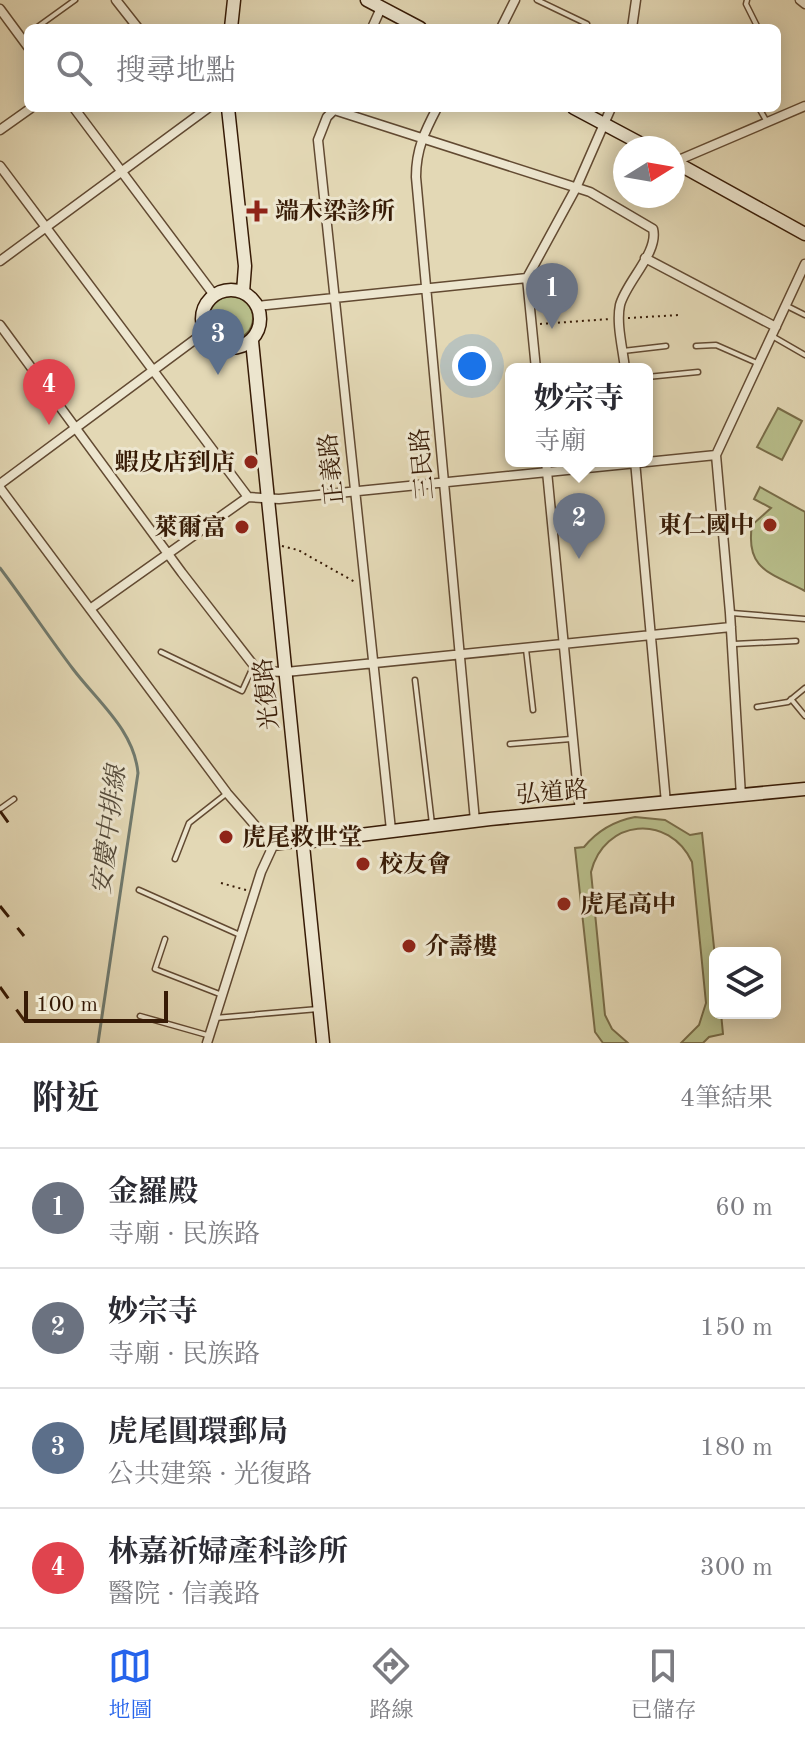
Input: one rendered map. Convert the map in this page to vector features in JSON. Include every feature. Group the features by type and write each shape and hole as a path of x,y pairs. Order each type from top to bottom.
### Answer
{"street":[{"path":"116,0 135,24"},
{"path":"231,24 234,0"},
{"path":"367,0 412,24"},
{"path":"503,24 515,0"},
{"path":"633,24 636,0"},
{"path":"374,24 381,8"},
{"path":"0,9 24,35"},
{"path":"685,157 805,106"},
{"path":"0,130 25,112"},
{"path":"77,112 214,295"},
{"path":"0,261 203,112"},
{"path":"228,112 245,266 243,292"},
{"name":"正義路","path":"331,112 318,140 391,830"},
{"path":"342,112 590,192 653,229 654,241 621,300 624,363"},
{"name":"三民路","path":"435,112 421,139 416,158 416,177 475,821"},
{"path":"582,112 628,136"},
{"path":"535,363 527,278 576,188 610,112"},
{"path":"0,166 248,497"},
{"path":"685,168 805,234"},
{"path":"645,258 774,332"},
{"path":"741,796 730,613 716,455 805,264"},
{"path":"252,341 231,348 212,342 205,332 202,316 204,307 214,295 225,290 243,292 257,306 527,278"},
{"name":"光復路","path":"257,306 260,321 252,341 323,1043"},
{"path":"0,325 253,667 264,673 731,627"},
{"path":"205,332 0,486 227,793 273,846"},
{"path":"653,460 716,455"},
{"path":"547,467 580,812"},
{"path":"90,609 248,497 354,492 592,467"},
{"path":"635,467 666,803"},
{"name":"弘道路","path":"303,842 475,821 805,789"},
{"path":"273,846 303,842"},
{"path":"208,1040 240,935 273,846"}],"lane":[{"path":"42,24 75,0"},
{"path":"537,0 587,24"},
{"path":"747,0 756,24"},
{"path":"761,112 767,122"},
{"path":"787,306 805,315"},
{"path":"774,332 805,355"},
{"path":"696,346 716,345 759,364"},
{"path":"623,351 666,346"},
{"path":"653,376 698,372"},
{"path":"730,613 805,619"},
{"path":"731,644 796,641"},
{"path":"526,648 533,710"},
{"path":"161,652 242,691 253,667"},
{"path":"415,680 432,826"},
{"path":"757,707 791,699 805,688"},
{"path":"791,699 805,716"},
{"path":"510,744 573,738"},
{"path":"175,859 189,823 227,793"},
{"path":"0,809 14,799"},
{"path":"139,890 240,935"},
{"path":"165,939 155,969 222,995"},
{"path":"215,1018 320,1009"},
{"path":"140,1016 208,1040"}],"path":[{"path":"531,325 680,315"},
{"path":"272,543 298,550 363,586"},
{"path":"221,883 255,892"}],"green space":[{"path":"231,296 246,303 253,318 246,333 231,340 216,333 209,318 216,303"},
{"path":"778,408 802,421 782,460 757,447"},
{"path":"760,487 805,512 805,591 763,568 753,552 752,525 771,508 754,499"},
{"path":"635,817 665,820 690,835 702,833 714,947 709,947 709,1019 722,1019 723,1034 709,1037 703,1043 681,1043 699,1025 706,1003 692,862 682,846 668,835 653,830 638,829 609,841 598,854 591,872 605,1015 612,1029 628,1043 603,1043 595,1032 575,848 584,847 601,831"}],"waterway":[{"name":"安慶中排線","path":"0,568 73,669 113,717 130,743 135,758 138,773 98,1043"}],"railway":[{"path":"0,811 10,825"},
{"path":"0,906 24,936"},
{"path":"0,987 32,1031"}],"place":[{"name":"端木梁診所","path":"257,211"},
{"name":"金羅殿","path":"552,329"},
{"name":"虎尾圓環郵局","path":"218,375"},
{"name":"林嘉祈婦產科診所","path":"49,425"},
{"name":"蝦皮店到店","path":"251,462"},
{"name":"東仁國中","path":"770,525"},
{"name":"萊爾富","path":"242,527"},
{"name":"妙宗寺","path":"579,559"},
{"name":"虎尾救世堂","path":"226,837"},
{"name":"校友會","path":"363,864"},
{"name":"虎尾高中","path":"564,904"},
{"name":"介壽樓","path":"409,946"}]}
